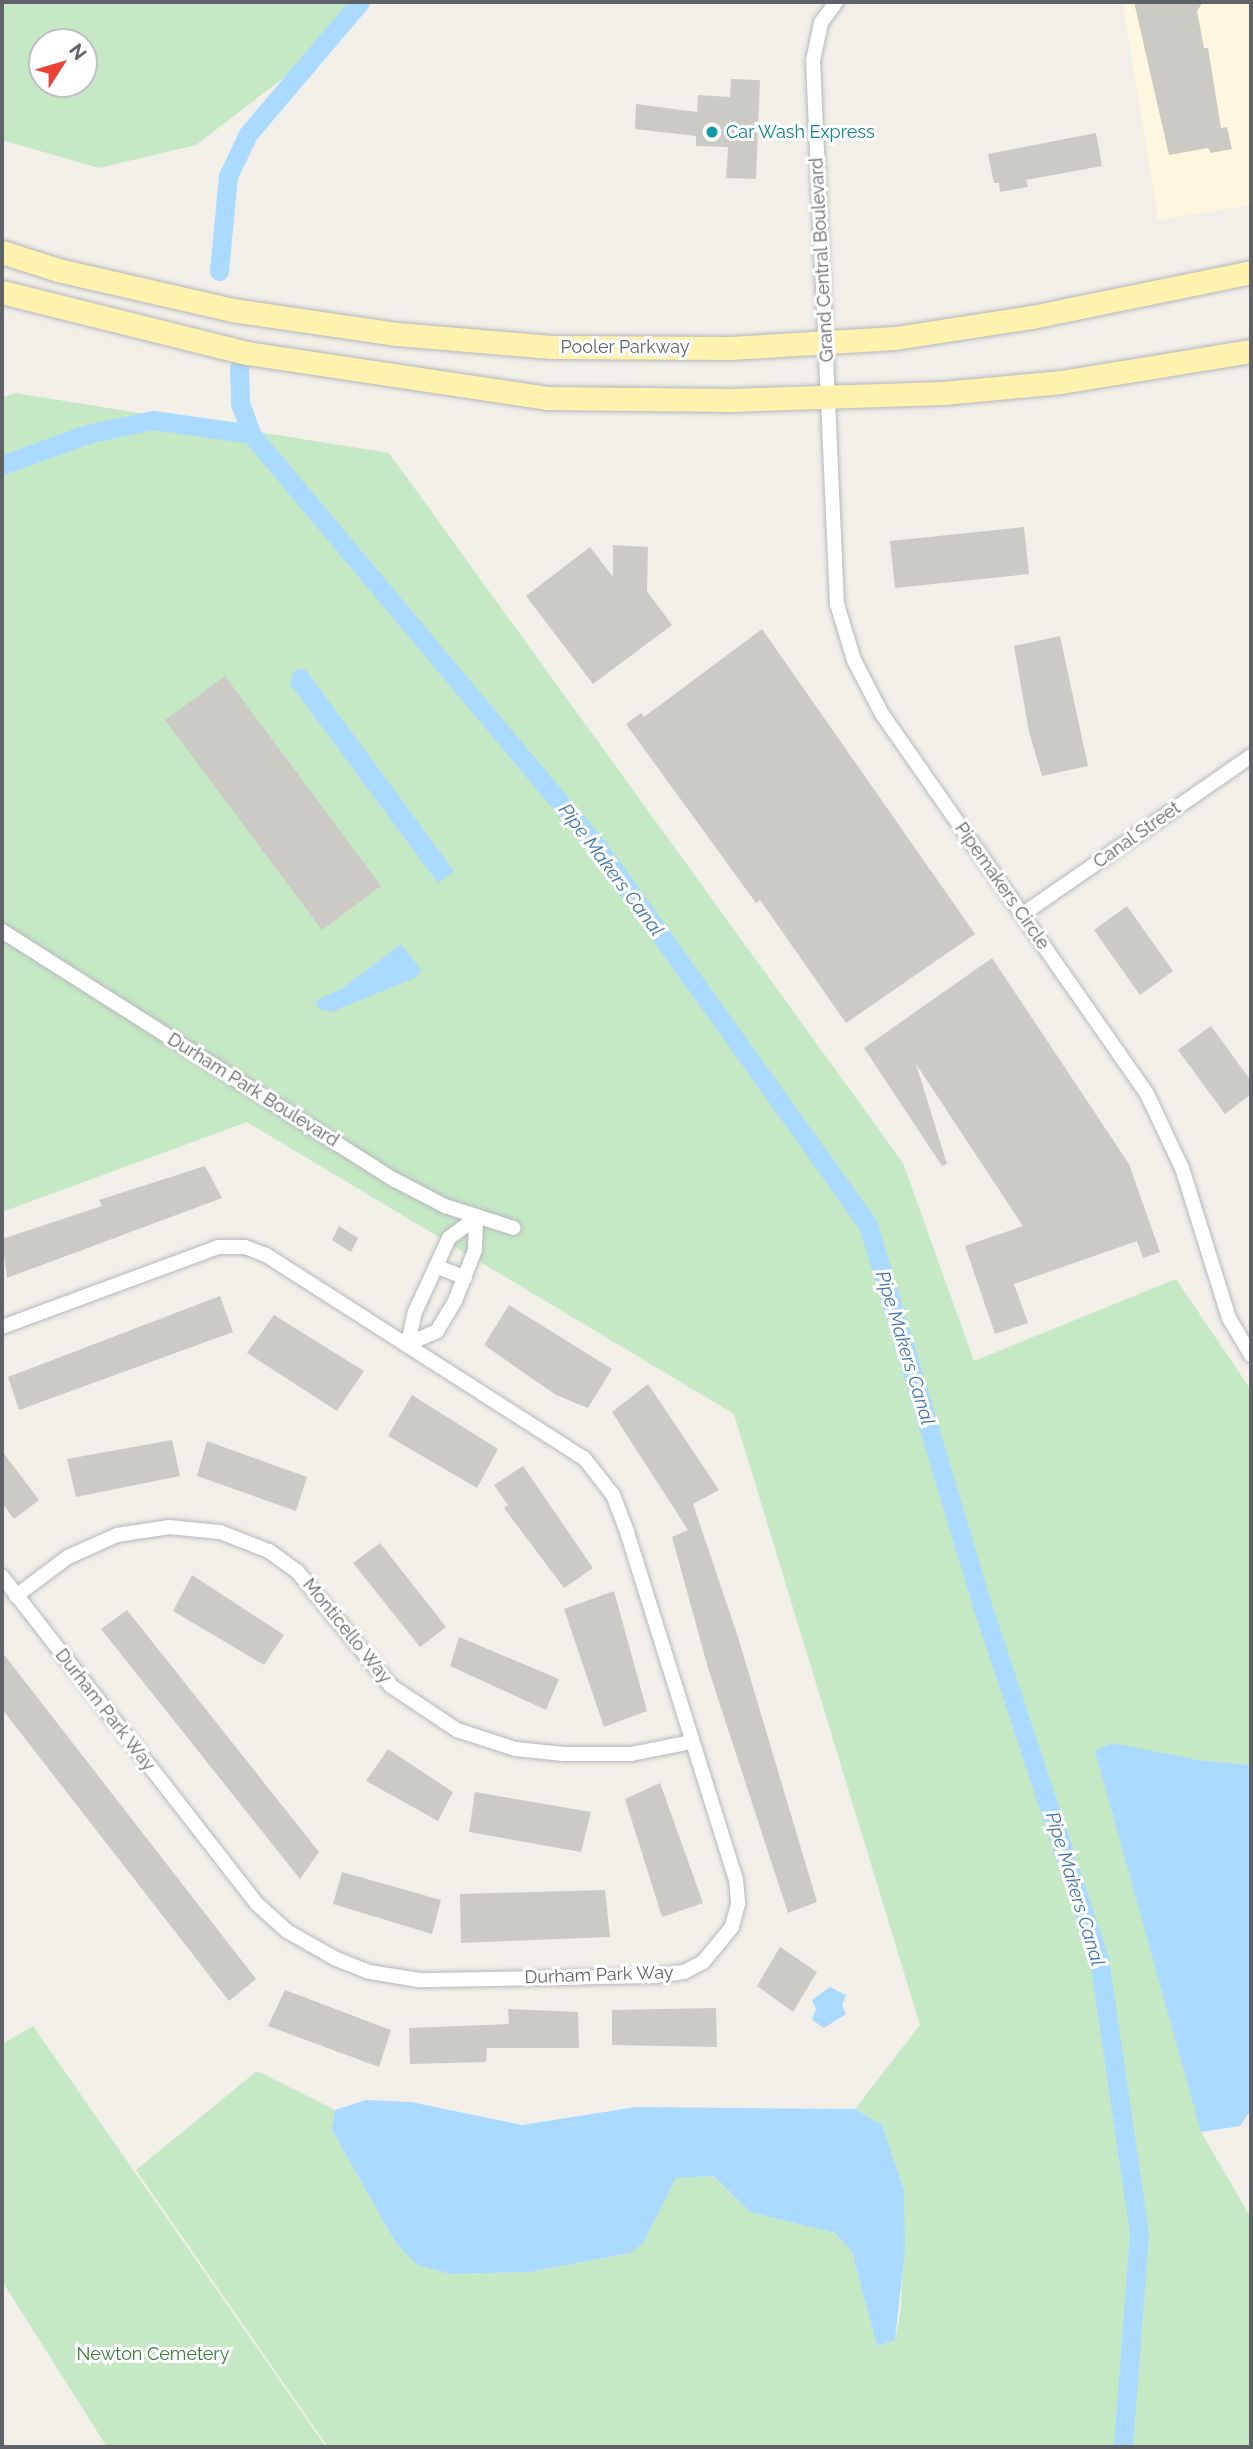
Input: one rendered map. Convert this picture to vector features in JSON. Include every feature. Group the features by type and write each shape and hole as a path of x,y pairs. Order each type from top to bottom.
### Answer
{"main road":[{"name":"Pooler Parkway","path":"2,252 58,270 232,310 397,334 551,347 731,348 895,338 1032,317 1251,272"},
{"path":"2,292 247,353 547,398 828,397 1048,383 1251,351"},
{"path":"1145,368 1168,352 1251,337"}],"street":[{"name":"Grand Central Boulevard","path":"828,397 813,61 821,23 836,2"},
{"name":"Pipemakers Circle","path":"828,397 838,604 854,660 882,714 1147,1094 1168,1134 1229,1318 1251,1355"},
{"name":"Canal Street","path":"1023,915 1251,756"},
{"name":"Durham Park Boulevard","path":"2,931 395,1180 476,1218 514,1228"},
{"path":"408,1344 415,1312 438,1267 449,1238 476,1218"},
{"path":"408,1344 437,1331 465,1278 475,1250 476,1218"},
{"name":"Durham Park Way","path":"2,1327 218,1247 236,1245 266,1255 571,1447 604,1480 627,1532 737,1892 732,1927 703,1962 684,1972 657,1976 419,1979 387,1976 351,1966 304,1942 257,1904 2,1577"},
{"path":"438,1267 465,1278"},
{"name":"Monticello Way","path":"16,1596 68,1556 117,1535 169,1527 220,1532 269,1551 297,1571 391,1686 457,1730 515,1749 564,1754 631,1754 691,1742"}],"shaded area":[{"path":"1123,2 1251,2 1251,205 1158,220"}],"green space":[{"path":"2,2 359,2 316,53 196,145 99,168 2,140"},
{"path":"15,393 389,453 903,1163 974,1361 1176,1279 1251,1390 1251,1765 1197,1760 1201,2132 1251,2218 1251,2447 328,2447 136,2170 257,2071 335,2110 332,2130 394,2240 449,2274 530,2272 630,2253 676,2178 713,2176 750,2212 835,2233 852,2252 877,2346 895,2340 901,2309 904,2190 882,2125 855,2109 920,2025 734,1414 247,1122 2,1212 2,398"},
{"name":"Newton Cemetery","path":"33,2026 326,2447 107,2447 2,2281 2,2044"}],"water":[{"path":"305,669 454,871 438,883 290,684 294,671"},
{"path":"401,944 421,970 417,977 331,1012 319,1009 316,1001 343,988"},
{"path":"1112,1743 1197,1760 1251,1765 1251,2110 1240,2126 1201,2132 1095,1751"},
{"path":"830,1987 846,1995 842,2005 846,2014 824,2028 812,2020 816,2009 812,2000"},
{"path":"366,2100 411,2102 522,2125 636,2107 855,2109 882,2125 904,2190 905,2249 895,2340 877,2346 852,2252 835,2233 750,2212 713,2176 676,2178 643,2243 630,2253 530,2272 449,2274 416,2264 394,2240 332,2130 335,2110"}],"building":[{"path":"1134,2 1203,2 1197,11 1204,48 1208,48 1221,128 1227,127 1232,149 1211,153 1208,148 1169,155"},
{"name":"Car Wash Express","path":"731,79 760,80 756,179 726,178 728,147 696,146 696,136 635,129 636,104 697,112 698,95 730,97"},
{"path":"1096,133 1102,166 1026,180 1028,187 1000,192 999,183 994,183 988,154"},
{"path":"1024,527 1029,574 895,588 890,541"},
{"path":"613,545 648,547 647,591 672,625 593,684 526,596 590,547 613,577"},
{"path":"762,629 975,934 846,1023 760,900 756,903 626,724 641,713 644,717"},
{"path":"1060,636 1088,766 1042,776 1029,732 1014,646"},
{"path":"225,676 381,886 322,930 165,720"},
{"path":"1127,906 1173,971 1140,995 1094,930"},
{"path":"992,958 1129,1164 1160,1252 1143,1258 1137,1241 1014,1284 1028,1323 995,1334 965,1246 1023,1226 916,1064 947,1164 942,1166 864,1048"},
{"path":"1211,1026 1251,1081 1251,1094 1225,1114 1178,1050"},
{"path":"205,1166 222,1198 7,1278 2,1239 102,1206 99,1200"},
{"path":"339,1226 358,1238 351,1252 332,1240"},
{"path":"220,1296 233,1332 19,1410 8,1377"},
{"path":"509,1305 612,1369 588,1408 556,1395 484,1345"},
{"path":"274,1315 364,1371 337,1411 247,1353"},
{"path":"648,1384 719,1490 693,1504 738,1637 817,1902 788,1913 708,1668 672,1537 688,1530 612,1412"},
{"path":"412,1395 498,1449 477,1488 388,1436"},
{"path":"172,1440 180,1476 76,1497 67,1459"},
{"path":"207,1441 307,1477 296,1511 197,1476"},
{"path":"2,1451 39,1500 14,1519 2,1503"},
{"path":"523,1466 593,1568 564,1588 504,1508 508,1505 494,1485"},
{"path":"380,1543 446,1627 420,1647 353,1563"},
{"path":"192,1575 284,1635 264,1665 173,1611"},
{"path":"614,1591 647,1711 604,1727 564,1609"},
{"path":"127,1610 319,1852 300,1879 101,1629"},
{"path":"459,1637 559,1679 546,1710 450,1666"},
{"path":"2,1652 256,1979 229,2001 2,1709"},
{"path":"388,1749 453,1792 438,1821 366,1781"},
{"path":"660,1783 703,1903 662,1917 625,1799"},
{"path":"475,1792 591,1812 581,1852 469,1832"},
{"path":"342,1872 441,1900 432,1934 333,1904"},
{"path":"605,1890 610,1937 461,1943 460,1894"},
{"path":"780,1947 817,1972 793,2012 757,1986"},
{"path":"285,1990 391,2030 379,2067 268,2026"},
{"path":"716,2008 717,2047 612,2045 612,2010"},
{"path":"508,2009 578,2012 579,2048 487,2048 486,2062 410,2064 409,2028 509,2024"}],"waterway":[{"path":"219,271 228,176 248,134 360,2"},
{"name":"Pipe Makers Canal","path":"239,368 240,403 251,434 599,849 868,1225 981,1602 1099,1959 1139,2234 1123,2447"},
{"path":"2,465 87,434 153,420 251,434"}],"place":[{"name":"Car Wash Express","path":"712,132"}]}
